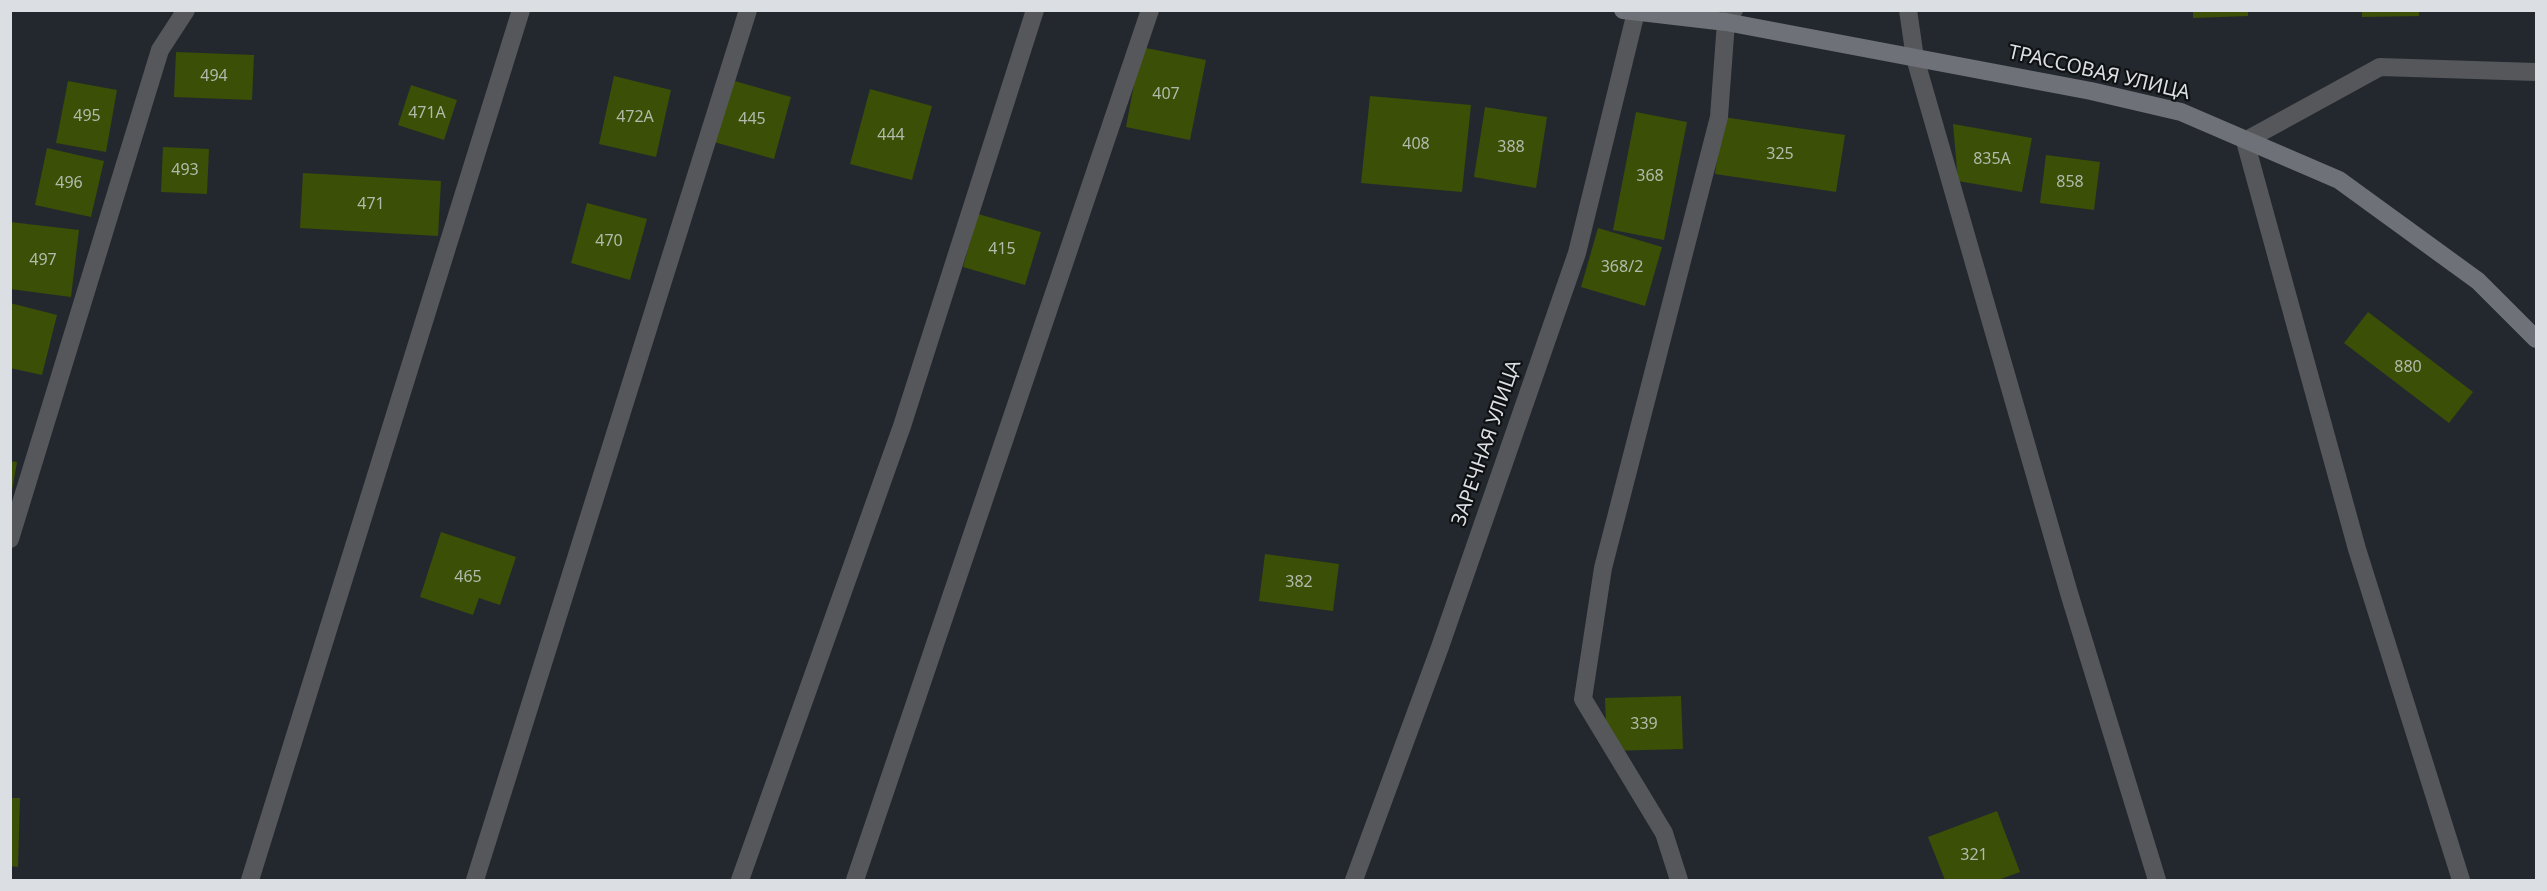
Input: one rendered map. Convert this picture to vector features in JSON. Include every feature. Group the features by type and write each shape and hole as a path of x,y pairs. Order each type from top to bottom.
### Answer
{"street":[{"path":"10,539 160,50 186,10"},
{"path":"250,880 522,10"},
{"path":"475,880 748,10"},
{"path":"740,880 902,426 1035,10"},
{"path":"855,880 1150,10"},
{"path":"1908,10 1915,58 2069,593 2157,880"},
{"name":"ТРАССОВАЯ УЛИЦА","path":"1630,11 1730,16 1915,58 2091,91 2181,112 2339,180 2478,281 2536,339"},
{"name":"ЗАРЕЧНАЯ УЛИЦА","path":"1354,880 1440,647 1577,253 1630,11"},
{"path":"1679,880 1664,833 1582,699 1603,568 1719,117 1730,16"},
{"path":"2461,880 2357,549 2245,141 2380,66 2536,72"}],"building":[{"path":"2193,10 2248,10 2248,16 2193,18"},
{"path":"2362,10 2419,10 2419,16 2362,17"},
{"path":"1141,47 1206,60 1190,140 1126,127"},
{"path":"176,52 254,55 252,100 174,97"},
{"path":"614,76 671,90 656,157 599,144"},
{"path":"731,80 791,97 774,159 714,142"},
{"path":"68,81 117,90 106,152 56,143"},
{"path":"411,85 457,100 444,140 398,125"},
{"path":"870,89 932,106 912,180 850,164"},
{"path":"1370,96 1471,105 1462,192 1361,183"},
{"path":"1485,107 1547,117 1536,188 1474,177"},
{"path":"1636,112 1687,122 1664,240 1613,230"},
{"path":"1723,117 1845,135 1836,192 1715,174"},
{"path":"1953,124 2032,138 2022,192 1958,181"},
{"path":"163,147 209,149 207,194 161,192"},
{"path":"47,148 104,161 91,217 35,205"},
{"path":"2046,155 2100,162 2094,210 2040,203"},
{"path":"303,173 441,181 438,236 300,228"},
{"path":"587,203 647,219 630,280 571,263"},
{"path":"978,214 1041,232 1025,285 963,267"},
{"path":"10,222 79,230 71,297 10,289"},
{"path":"1598,228 1662,247 1645,306 1581,287"},
{"path":"10,303 57,315 42,375 10,368"},
{"path":"2368,312 2473,392 2449,423 2344,343"},
{"path":"10,461 17,462 12,490 10,490"},
{"path":"441,532 516,557 500,605 479,598 473,615 420,597"},
{"path":"1265,554 1339,564 1333,611 1259,601"},
{"path":"1681,696 1683,749 1607,751 1605,698"},
{"path":"10,798 20,798 18,867 10,866"},
{"path":"1997,811 2020,872 1998,880 1945,880 1928,837"}]}
